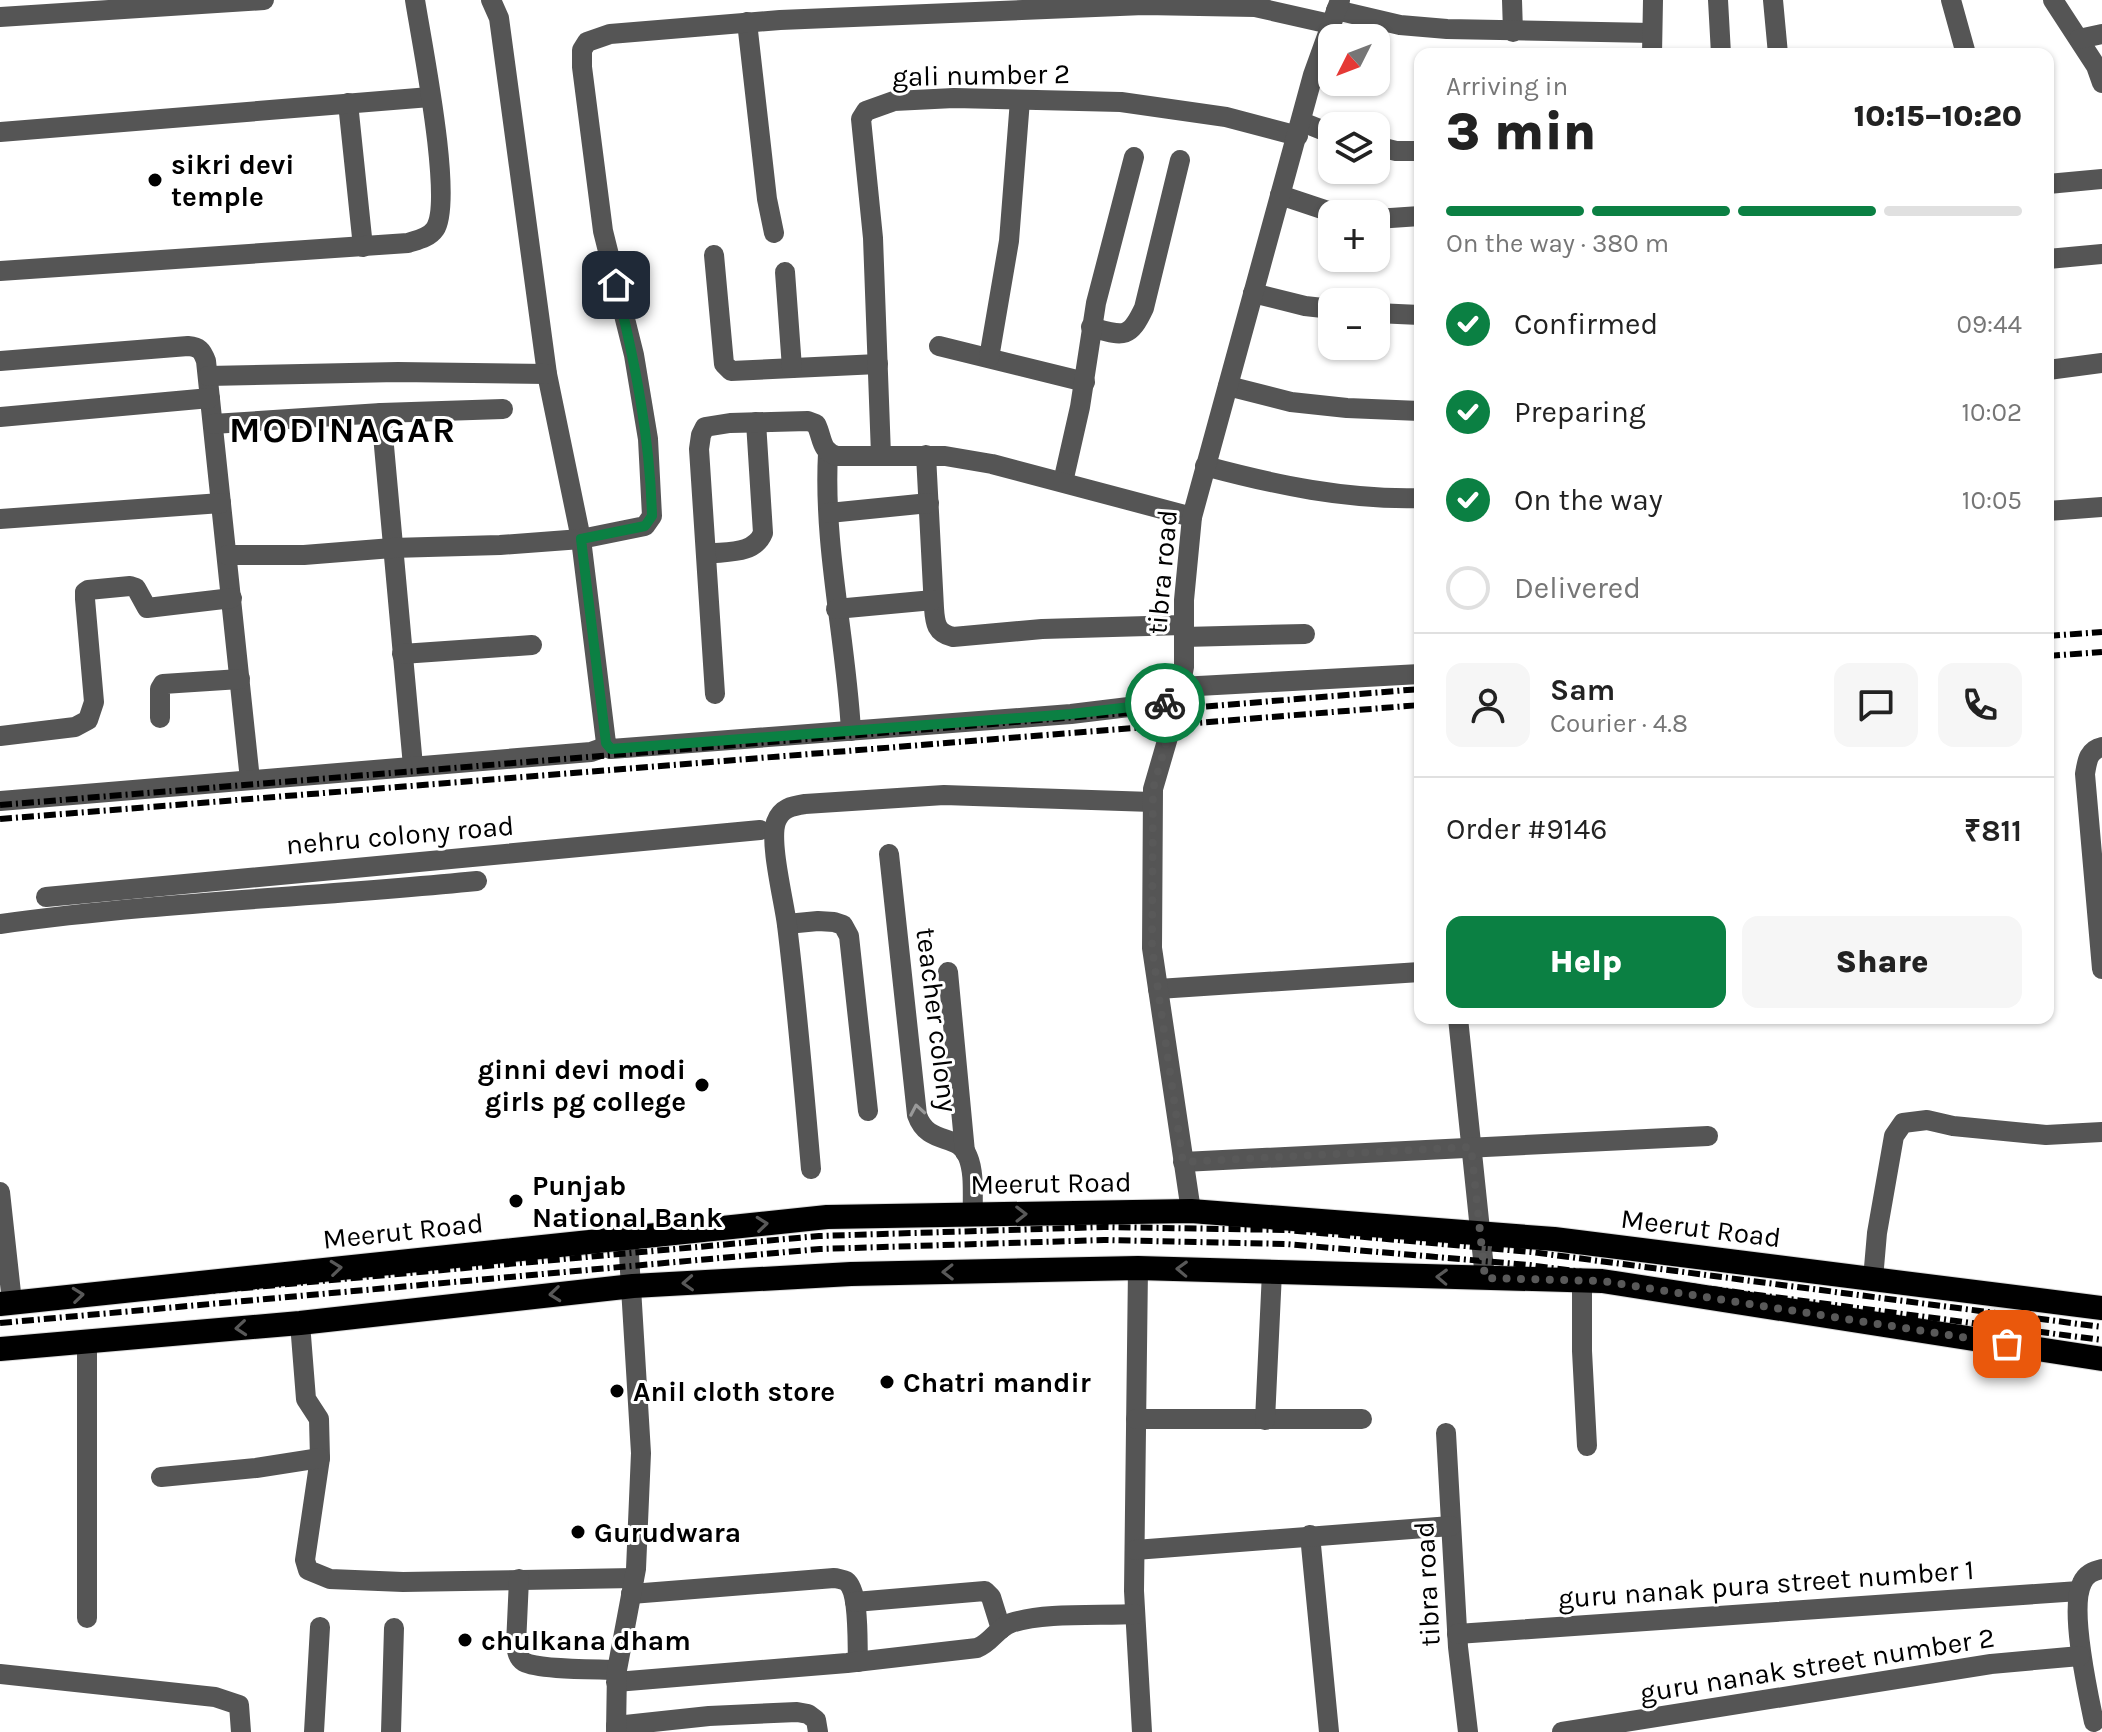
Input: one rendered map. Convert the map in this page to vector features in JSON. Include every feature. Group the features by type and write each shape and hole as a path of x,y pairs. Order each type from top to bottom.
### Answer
{"highway":[{"name":"Meerut Road","path":"6,1303 827,1217 1191,1211 1554,1239 2102,1308"},
{"path":"0,1349 300,1323 633,1286 851,1274 1138,1268 1602,1281 2101,1365"}],"street":[{"path":"0,17 264,0"},
{"path":"0,271 363,247 408,243 425,238 435,229 441,213 441,190 415,0"},
{"path":"491,0 499,18 547,374 581,539 608,746 614,751 1071,714 1179,694 1414,674"},
{"path":"1512,0 1513,32"},
{"path":"227,555 304,555 581,539 645,526 652,516 648,439 634,355 603,231 595,184 582,67 582,50 587,42 610,34 747,22 1195,3 1255,4 1335,11 1400,25 1652,44 1653,0"},
{"path":"1718,0 1721,48"},
{"path":"1773,0 1777,48"},
{"path":"1951,0 1964,48"},
{"path":"2053,0 2096,66 2102,83"},
{"name":"tibra road","path":"1191,1211 1152,948 1153,789 1184,667 1192,517 1313,75 1335,11"},
{"path":"747,22 767,199 774,233"},
{"path":"2079,39 2102,34"},
{"path":"0,132 430,97"},
{"name":"gali number 2","path":"881,455 873,238 861,119 866,111 894,101 954,98 1121,102 1318,132"},
{"path":"989,358 1009,241 1020,100"},
{"path":"348,103 363,247"},
{"path":"1390,150 1414,151"},
{"path":"1063,482 1085,382 1091,327 1134,157"},
{"path":"1091,327 1116,335 1127,334 1135,327 1144,308 1180,160"},
{"path":"2054,183 2102,179"},
{"path":"1280,195 1318,208"},
{"path":"1390,218 1414,216"},
{"path":"2054,258 2102,254"},
{"path":"714,255 724,364 731,371 878,364"},
{"path":"785,272 792,368"},
{"path":"1253,293 1318,307"},
{"path":"1390,314 1414,315"},
{"path":"0,361 188,346 203,351 250,780"},
{"path":"939,346 1085,382"},
{"path":"2054,369 2102,363"},
{"path":"208,376 398,372 547,374"},
{"path":"1228,386 1291,402 1414,411"},
{"path":"0,417 210,398"},
{"path":"213,424 503,409"},
{"path":"381,413 413,766"},
{"path":"715,694 699,449 701,435 705,427 716,424 808,421 816,424 828,453 836,609 851,731"},
{"path":"706,554 749,549 759,543 763,533 756,422"},
{"path":"828,453 837,456 926,455 992,464 1192,517"},
{"path":"926,455 933,600 936,626 943,635 953,637 1042,629 1305,634"},
{"path":"1205,466 1273,484 1330,494 1414,498"},
{"path":"0,519 221,503"},
{"path":"829,513 929,503"},
{"path":"2054,511 2102,507"},
{"path":"0,736 75,727 88,720 94,702 85,599 88,590 130,586 136,588 147,608 232,598"},
{"path":"836,609 933,600"},
{"path":"402,654 532,645"},
{"path":"160,718 163,684 240,679"},
{"path":"0,801 591,752 608,746"},
{"path":"2102,747 2096,748 2087,757 2085,774 2102,969"},
{"path":"811,1169 787,924 774,839 775,824 780,814 789,807 944,795 1152,802"},
{"name":"nehru colony road","path":"46,897 760,830"},
{"name":"teacher colony","path":"889,854 917,1115 921,1128 929,1134 959,1144 965,1152 971,1170 973,1215"},
{"path":"0,924 70,914 353,894 477,881"},
{"path":"787,924 834,922 843,925 849,936 868,1111"},
{"path":"948,972 965,1152"},
{"path":"1158,989 1414,972"},
{"path":"1459,1024 1485,1278"},
{"path":"1873,1279 1877,1233 1894,1136 1903,1123 1927,1120 1969,1128 2046,1135 2102,1132"},
{"path":"1183,1162 1708,1136"},
{"path":"0,1192 6,1303"},
{"path":"628,1238 641,1453 632,1586 617,1676 616,1729 709,1716 797,1712 808,1714 816,1720 818,1732"},
{"path":"1138,1268 1135,1614 1142,1732"},
{"path":"1265,1420 1272,1272"},
{"path":"1582,1281 1587,1446"},
{"path":"300,1323 306,1399 319,1419 320,1458 305,1560 308,1570 316,1575 330,1579 403,1582 519,1579 632,1586 834,1578 845,1581 852,1589 858,1662"},
{"path":"87,1341 87,1618"},
{"path":"1136,1419 1362,1419"},
{"name":"tibra road","path":"1446,1433 1457,1634 1468,1732"},
{"path":"161,1477 320,1458"},
{"path":"1135,1550 1451,1526"},
{"path":"1310,1535 1329,1732"},
{"path":"2095,1724 2080,1656 2079,1591 2083,1580 2093,1571 2102,1569"},
{"path":"519,1579 516,1645 517,1654 523,1661 617,1676 858,1662 977,1648 986,1645 1001,1629 1012,1623 1135,1614"},
{"path":"855,1602 985,1591 991,1597 1001,1629"},
{"name":"guru nanak pura street number 1","path":"1457,1634 2079,1591"},
{"path":"314,1732 320,1627"},
{"path":"391,1732 394,1628"},
{"name":"guru nanak street number 2","path":"1562,1732 1976,1667 2080,1656"},
{"path":"0,1674 215,1697 239,1705 241,1732"}],"railway":[{"path":"2054,636 2102,632"},
{"path":"2054,656 2102,652"},
{"path":"0,805 1414,689"},
{"path":"0,819 1414,705"},
{"path":"0,1310 819,1236 1104,1227 1287,1230 1531,1252 2102,1327"},
{"path":"0,1323 820,1249 1104,1240 1286,1244 1529,1265 2102,1340"}],"way so far":[{"path":"1165,703 1178,701 1153,789 1152,948 1183,1162 1471,1147 1485,1278 1602,1281 2007,1344"}],"place":[{"name":"sikri devi temple","path":"155,180"},
{"name":"ginni devi modi girls pg college","path":"702,1085"},
{"name":"Punjab National Bank","path":"516,1201"},
{"name":"Chatri mandir","path":"887,1382"},
{"name":"Anil cloth store","path":"617,1391"},
{"name":"Gurudwara","path":"578,1532"},
{"name":"chulkana dham","path":"465,1640"}],"district":[{"name":"MODINAGAR","path":"343,430"}],"route":[{"path":"616,285 634,355 648,439 652,516 645,526 581,539 606,743 611,749 1071,714 1165,703"}]}
